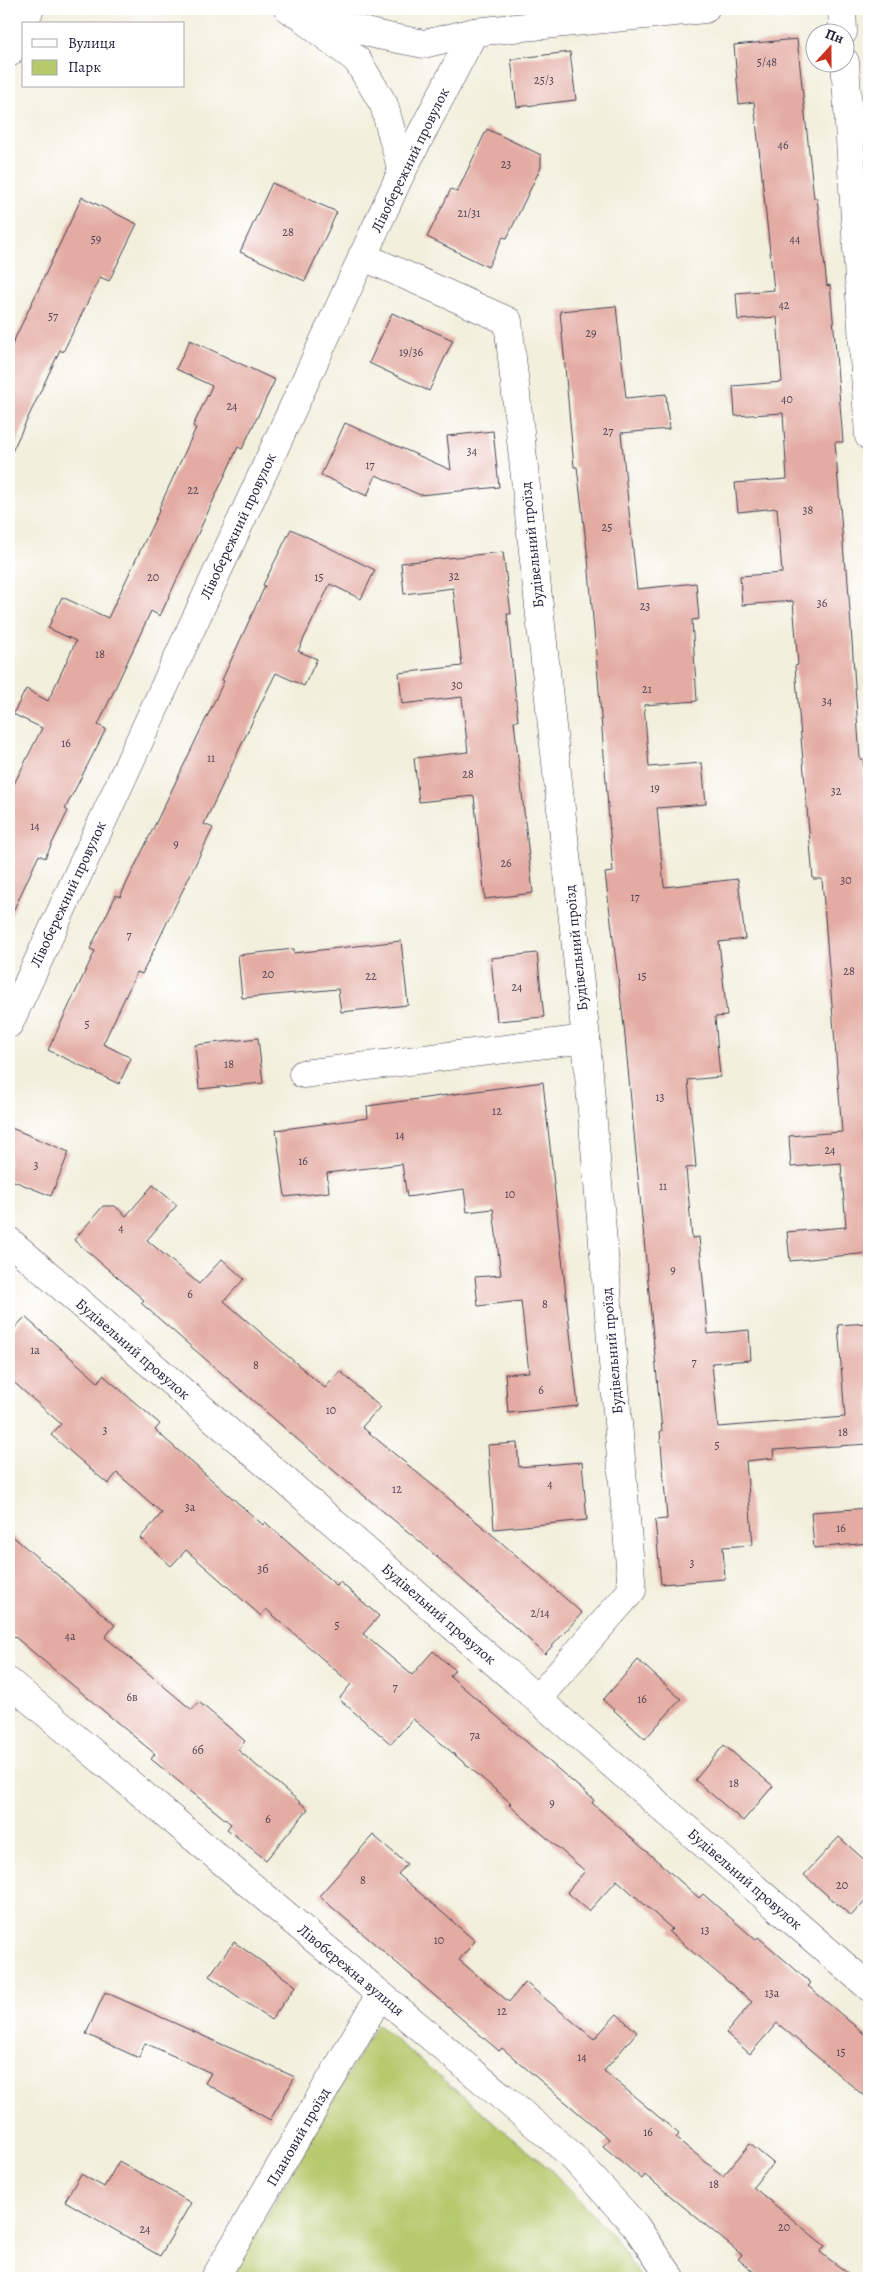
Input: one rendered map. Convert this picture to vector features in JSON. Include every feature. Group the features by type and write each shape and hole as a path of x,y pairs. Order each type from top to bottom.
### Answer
{"street":[{"path":"24,22 30,9"},
{"path":"292,11 378,36 424,44 474,32 705,9"},
{"path":"842,9 843,22"},
{"path":"292,11 357,60 384,105 402,171"},
{"path":"9,53 22,26"},
{"name":"Лівобережний провулок","path":"9,1024 362,256 402,171 474,32"},
{"path":"846,72 869,436"},
{"name":"Будівельний проїзд","path":"362,256 508,321 586,1039 632,1590 537,1699"},
{"path":"303,1074 586,1039"},
{"name":"Будівельний провулок","path":"9,1241 869,1987"},
{"name":"Лівобережна вулиця","path":"9,1682 569,2153 635,2225 670,2278"},
{"name":"Плановий проїзд","path":"215,2278 380,1995"}],"green space":[{"path":"377,2024 552,2171 616,2240 641,2278 231,2278"}],"building":[{"path":"797,39 814,198 817,198 827,286 830,285 843,442 835,442 845,569 847,568 860,759 863,759 867,818 869,854 869,1253 790,1261 787,1232 846,1227 841,1163 791,1167 789,1136 842,1132 822,879 813,879 795,666 798,665 793,601 742,605 740,576 782,573 777,508 738,512 735,483 787,479 783,413 735,416 733,386 782,382 777,317 738,320 736,293 774,290 754,102 739,104 734,45"},
{"path":"570,52 576,100 517,107 511,59"},
{"path":"487,129 541,155 541,167 507,238 503,237 488,267 427,237 451,189 457,192"},
{"path":"272,183 337,212 305,281 240,252"},
{"path":"82,197 137,224 109,281 100,277 63,352 60,350 9,458 9,351"},
{"path":"616,306 626,398 666,394 669,429 621,433 637,589 696,583 699,619 692,620 697,701 644,705 649,767 702,763 706,804 657,808 664,887 738,879 745,939 719,942 727,1016 715,1017 720,1077 688,1080 696,1167 686,1168 692,1238 699,1237 708,1334 749,1330 751,1360 712,1363 718,1427 845,1417 838,1325 869,1323 869,1444 773,1450 774,1458 746,1461 753,1545 723,1547 725,1579 661,1584 655,1520 667,1519 660,1431 662,1431 624,1026 605,873 613,872 598,678 588,559 577,467 574,467 560,311"},
{"path":"392,313 453,340 429,391 369,363"},
{"path":"190,340 275,380 242,449 238,447 160,616 151,611 98,725 106,729 65,809 68,811 45,858 39,855 9,920 9,794 42,728 13,714 26,689 48,701 76,641 48,628 62,597 108,618 160,509 196,428 193,426 212,386 176,369"},
{"path":"345,423 451,470 447,436 493,431 499,487 420,495 376,475 367,496 321,475"},
{"path":"291,529 375,570 361,599 330,584 298,651 317,659 304,686 276,673 263,699 204,824 213,828 142,974 137,972 103,1044 131,1058 119,1084 48,1050 95,951 90,949 116,895 120,897 180,773 224,681 222,680 265,586 263,585"},
{"path":"503,552 511,614 507,614 518,721 514,721 533,893 485,899 474,796 419,802 414,758 468,752 462,697 402,704 399,673 462,666 453,588 404,594 401,563"},
{"path":"401,941 408,1005 341,1012 338,989 242,998 238,955 294,949 294,953"},
{"path":"537,953 544,1017 497,1021 491,958"},
{"path":"258,1038 263,1083 199,1089 195,1045"},
{"path":"543,1082 578,1406 508,1413 505,1374 529,1372 521,1301 478,1306 475,1277 501,1275 493,1209 467,1212 464,1189 407,1197 402,1164 327,1173 329,1192 285,1197 276,1130 368,1118 367,1106"},
{"path":"9,1127 69,1152 51,1196 9,1179"},
{"path":"153,1185 177,1205 147,1240 199,1284 222,1259 244,1279 224,1301 325,1388 340,1371 380,1407 362,1427 495,1537 582,1613 545,1654 418,1540 328,1466 141,1303 144,1300 74,1240 103,1206 115,1206 126,1216"},
{"path":"25,1317 98,1382 103,1375 160,1424 155,1430 263,1525 265,1522 337,1586 340,1582 379,1616 363,1634 412,1675 433,1651 455,1670 450,1676 594,1800 592,1803 699,1898 703,1894 756,1940 758,1937 811,1983 808,1986 869,2038 869,2100 777,2023 750,2054 726,2033 752,2002 669,1932 672,1929 617,1880 589,1911 567,1892 585,1871 509,1805 511,1803 413,1719 391,1744 339,1699 351,1684 266,1609 261,1616 186,1550 171,1566 140,1538 162,1513 117,1473 108,1484 51,1435 61,1424 9,1378 9,1334"},
{"path":"517,1443 519,1467 582,1462 587,1520 494,1529 488,1445"},
{"path":"869,1508 869,1543 814,1548 811,1512"},
{"path":"9,1533 115,1625 105,1637 192,1710 199,1702 245,1741 238,1750 308,1809 266,1860 227,1829 231,1824 151,1759 155,1754 9,1632"},
{"path":"638,1660 681,1699 645,1739 603,1700"},
{"path":"724,1745 773,1786 743,1821 695,1780"},
{"path":"373,1835 407,1864 398,1874 475,1941 459,1960 509,2002 525,1982 594,2039 617,2014 637,2032 604,2071 679,2134 676,2138 723,2176 750,2144 773,2163 753,2187 825,2246 820,2252 854,2278 761,2278 738,2259 742,2255 645,2175 642,2179 603,2146 609,2139 502,2048 499,2051 319,1896"},
{"path":"839,1837 869,1864 869,1896 851,1916 804,1875"},
{"path":"234,1942 296,1986 271,2020 209,1976"},
{"path":"105,1992 295,2077 270,2120 205,2083 211,2073 145,2043 139,2058 86,2034"},
{"path":"119,2161 191,2203 160,2256 65,2201 81,2174 104,2187"}]}
